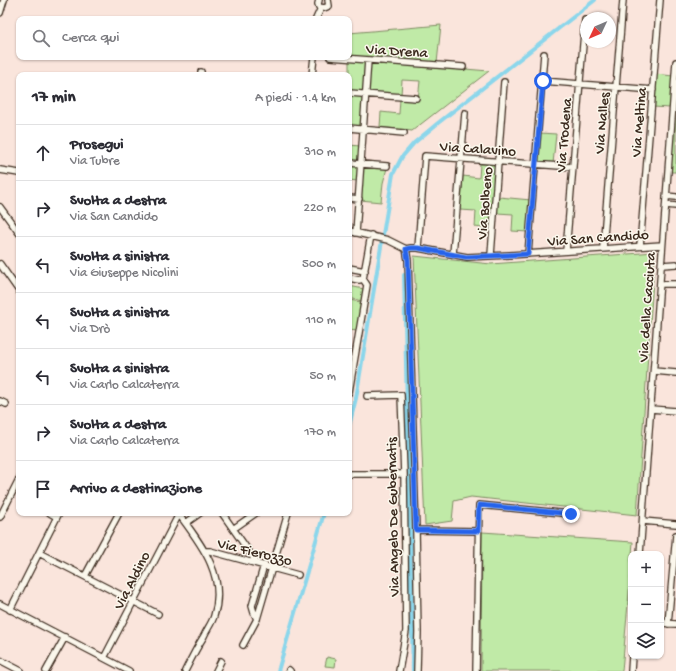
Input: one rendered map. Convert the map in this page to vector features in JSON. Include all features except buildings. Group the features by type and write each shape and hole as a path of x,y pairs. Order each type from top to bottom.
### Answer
{"street":[{"path":"0,13 4,0"},
{"path":"319,0 318,4 321,8"},
{"path":"321,8 327,7 329,4 328,0"},
{"name":"Via Nalles","path":"603,248 623,0"},
{"name":"Via Meltina","path":"640,246 660,0"},
{"path":"317,16 321,8"},
{"name":"Via Trodena","path":"566,251 583,48"},
{"path":"528,254 544,54"},
{"name":"Via Drena","path":"352,59 463,67"},
{"path":"312,72 314,60"},
{"path":"356,233 368,60"},
{"name":"Via della Cacciuta","path":"640,551 661,284 662,245 676,62"},
{"path":"543,81 653,90"},
{"name":"Via Bolbeno","path":"492,255 504,82"},
{"path":"352,93 416,98"},
{"path":"453,254 465,113"},
{"path":"352,128 404,133"},
{"name":"Via Calavino","path":"418,248 425,156 573,167"},
{"path":"352,162 387,166"},
{"path":"0,170 16,173"},
{"path":"666,196 676,197"},
{"path":"352,198 359,199"},
{"path":"666,205 676,206"},
{"path":"0,207 16,229"},
{"path":"352,232 388,240 406,249 408,260 416,530 418,632 417,671"},
{"path":"352,373 366,285 363,279 374,236"},
{"name":"Via San Candido","path":"406,249 418,248 466,257 662,245"},
{"path":"0,264 16,287"},
{"path":"662,265 676,264"},
{"path":"352,269 365,271"},
{"path":"352,278 363,279"},
{"path":"661,284 676,284"},
{"path":"654,371 676,372"},
{"name":"Via Angelo De Gubernatis","path":"367,396 401,395 404,474 406,631 399,671"},
{"path":"0,401 6,404"},
{"path":"651,409 676,411"},
{"path":"352,474 404,474"},
{"path":"0,518 16,485"},
{"path":"12,493 16,495"},
{"path":"476,671 479,505 571,514"},
{"path":"10,610 57,516"},
{"path":"86,576 117,516"},
{"name":"Via Aldino","path":"104,658 178,516"},
{"path":"180,516 205,551 212,564 216,578 217,593 214,617 185,671"},
{"path":"186,524 196,516"},
{"path":"224,516 257,563"},
{"path":"233,529 252,516"},
{"path":"243,645 257,619 287,516"},
{"path":"643,521 676,524"},
{"path":"416,530 478,531"},
{"path":"668,624 676,535"},
{"name":"Via Fierozzo","path":"205,551 210,551 298,574"},
{"path":"39,552 158,614"},
{"path":"257,619 252,606 264,565"},
{"path":"0,604 129,671"},
{"path":"664,623 676,624"},
{"path":"46,671 65,637"},
{"path":"631,671 632,659"},
{"path":"0,660 21,671"},
{"path":"216,671 221,660"}],"green space":[{"path":"441,25 437,63 352,56 352,33"},
{"path":"349,60 365,61 363,92 352,91 352,72 349,72"},
{"path":"369,61 489,71 412,131 380,127 381,112 399,114 400,99 418,100 420,81 402,80 401,95 367,92"},
{"path":"656,74 673,76 670,108 653,107"},
{"path":"352,94 363,95 361,127 352,126"},
{"path":"676,98 676,172 670,172"},
{"path":"540,133 556,134 553,164 538,162"},
{"path":"352,145 360,146 359,162 352,161"},
{"path":"480,164 495,165 490,229 475,227 476,211 460,210 463,176 479,178"},
{"path":"352,165 358,166 357,181 352,180"},
{"path":"363,166 387,168 383,183 381,202 360,200"},
{"path":"499,197 531,200 528,232 512,231 513,214 497,213"},
{"path":"655,252 637,515 471,497 454,501 452,521 425,525 414,256 491,264"},
{"path":"352,287 364,289 362,301 352,299"},
{"path":"352,300 361,302 357,331 352,330"},
{"path":"482,532 633,542 632,551 628,551 628,604 622,671 481,671"},
{"path":"327,657 336,659 335,667 325,666"}],"waterway":[{"path":"352,414 356,398 393,174 402,157 414,143 438,123 595,0"},
{"path":"404,275 413,671"},
{"path":"278,671 323,516"}],"route":[{"path":"543,81 528,254 466,257 418,248 406,249 408,254 416,530 478,531 479,505 571,514"}]}
